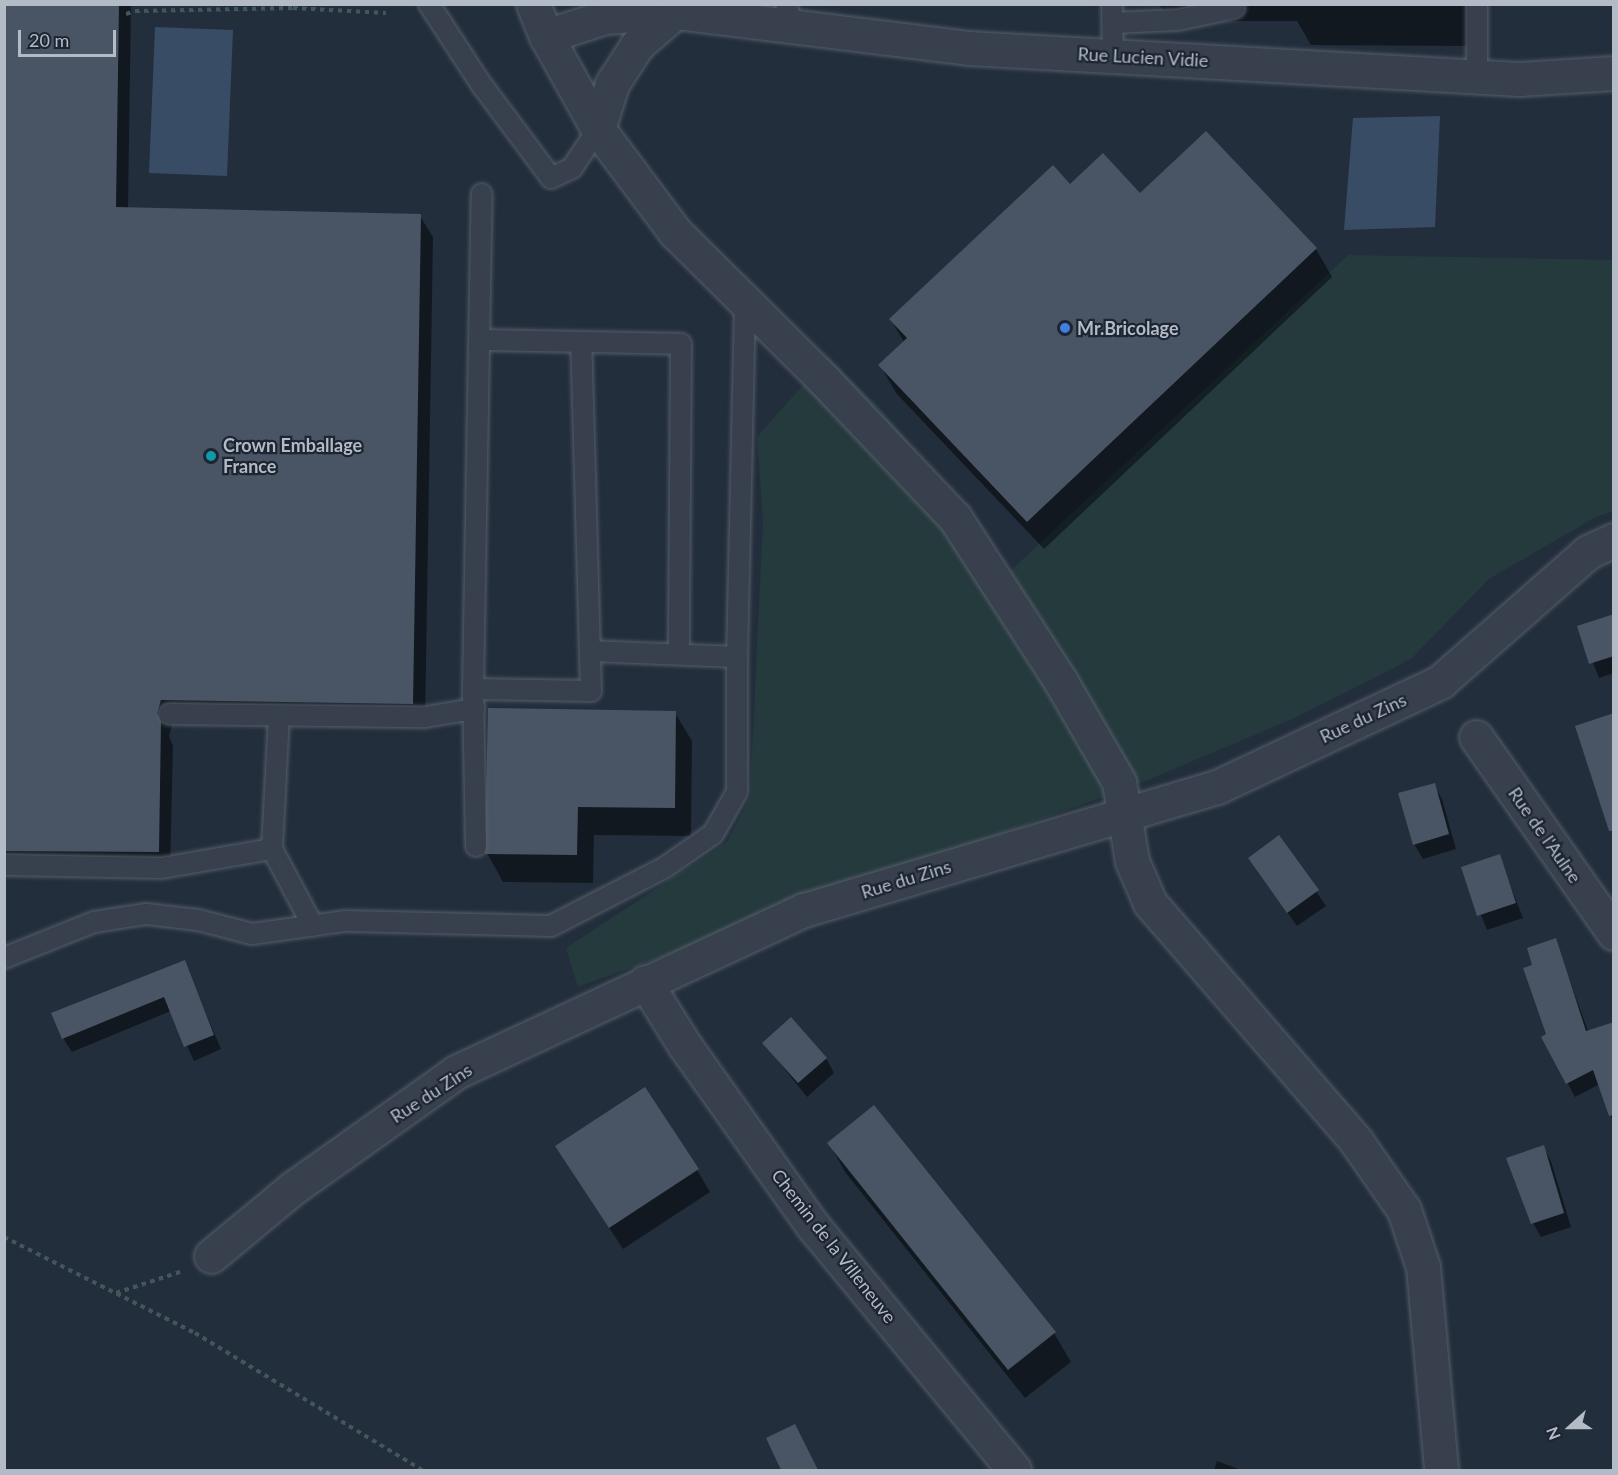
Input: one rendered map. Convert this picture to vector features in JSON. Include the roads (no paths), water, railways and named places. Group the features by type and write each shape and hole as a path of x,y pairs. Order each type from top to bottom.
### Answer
{"street":[{"path":"533,4 546,36 598,129 675,232 955,518 1078,712 1119,783 1126,814 1132,861 1150,903 1341,1123 1404,1210 1423,1267 1441,1470"},
{"path":"598,129 612,84 637,45 670,8"},
{"name":"Rue Lucien Vidie","path":"546,36 605,17 670,8 790,15 968,48 1519,79 1614,73"},
{"name":"Rue du Zins","path":"213,1254 292,1188 456,1072 645,982 804,910 1217,788 1440,682 1588,552 1614,540"},
{"name":"Rue de l'Aulne","path":"1476,737 1614,933"},
{"name":"Chemin de la Villeneuve","path":"645,982 686,1046 813,1226 1014,1470"}],"lane":[{"path":"429,4 481,84 551,178 572,168 598,129"},
{"path":"1477,4 1477,76"},
{"path":"1113,55 1113,14 1178,21 1235,8"},
{"path":"476,846 473,689 482,194"},
{"path":"4,958 94,922 146,914 198,920 252,934 346,921 551,926 664,868 713,834 737,792 737,657 745,302"},
{"path":"480,340 681,344 679,654"},
{"path":"473,689 591,691 581,343"},
{"path":"590,651 737,657"},
{"path":"170,714 425,717 474,710"},
{"path":"279,716 272,849 313,926"},
{"path":"4,865 162,868 272,849"}],"water":[{"path":"155,27 233,30 227,176 149,173"},
{"path":"1440,116 1435,227 1344,230 1353,118"}],"place":[{"name":"Mr.Bricolage","path":"1065,328"},
{"name":"Crown Emballage France","path":"211,456"}]}
